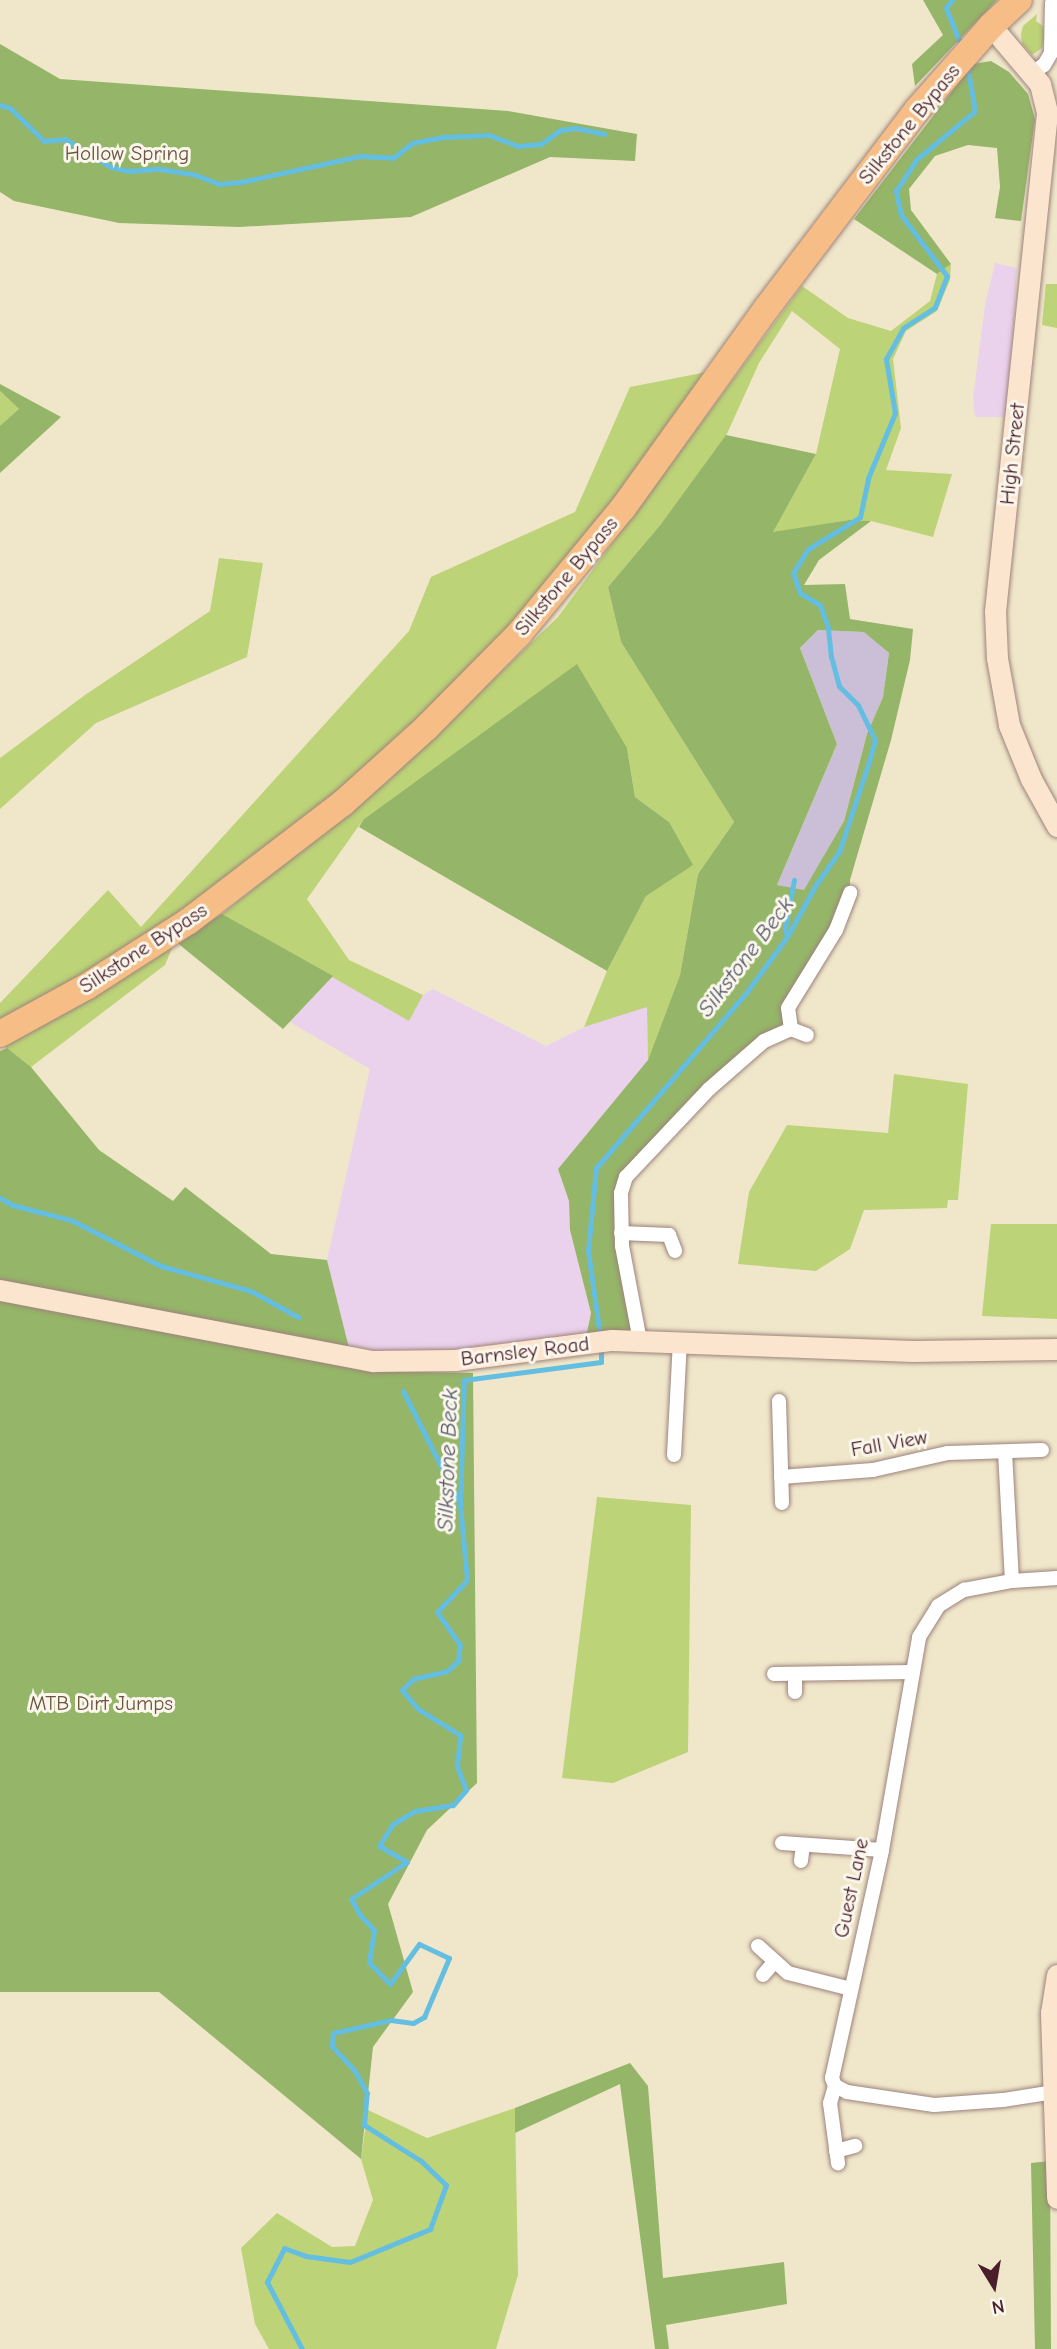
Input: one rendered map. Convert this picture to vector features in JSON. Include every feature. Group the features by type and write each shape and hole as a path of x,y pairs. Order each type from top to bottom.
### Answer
{"highway":[{"name":"Silkstone Bypass","path":"0,1034 86,987 189,921 343,803 427,727 519,634 623,508 917,110 991,26 1019,0"}],"street":[{"path":"1032,73 1044,65 1051,53 1050,13"},
{"name":"High Street","path":"991,26 1040,84 1046,113 995,611 997,658 1009,725 1031,779 1057,826"},
{"path":"791,1029 788,1008 836,930 850,893"},
{"path":"639,1341 621,1233 621,1193 626,1177 709,1089 764,1041 791,1029 807,1035"},
{"path":"621,1233 669,1229 675,1251"},
{"name":"Barnsley Road","path":"0,1290 373,1361 455,1360 611,1340 913,1351 1057,1349"},
{"path":"674,1455 680,1342"},
{"path":"779,1401 782,1503"},
{"name":"Fall View","path":"781,1476 873,1470 948,1453 1042,1450"},
{"path":"1005,1452 1012,1581"},
{"name":"Guest Lane","path":"855,2146 837,2157 830,2103 835,2086 832,2078 882,1850 919,1637 938,1605 964,1590 1012,1581 1057,1578"},
{"path":"774,1674 911,1672"},
{"path":"795,1674 795,1692"},
{"path":"782,1843 882,1850"},
{"path":"801,1861 803,1845"},
{"path":"758,1946 788,1973 852,1989"},
{"path":"763,1975 775,1961"},
{"path":"1057,1975 1051,2014 1057,2198"},
{"path":"835,2086 847,2092 934,2105 1003,2100 1054,2092"}],"shaded area":[{"path":"995,263 1017,268 1008,417 975,417 973,398 985,305"},
{"path":"818,630 865,632 889,653 883,697 867,734 844,821 804,891 777,885 837,744 800,648"},
{"path":"333,976 409,1021 423,995 433,989 546,1046 584,1027 647,1006 648,1060 558,1169 569,1201 570,1230 591,1313 585,1342 351,1356 327,1260 370,1069 290,1022"}],"green space":[{"path":"923,0 997,0 915,86 912,64 943,35"},
{"path":"1037,14 1036,21 1043,26 1045,36 1042,48 1032,55 1022,44 1021,34 1023,26"},
{"name":"Hollow Spring","path":"0,44 60,79 508,111 637,134 635,161 550,157 411,217 239,227 119,223 14,201 0,192"},
{"path":"991,61 1009,72 1028,94 1035,119 1021,221 995,218 1000,187 997,148 968,145 935,156 909,189 911,210 951,264 937,274 854,219 973,64"},
{"path":"951,264 950,280 937,311 906,331 893,359 901,428 886,470 952,474 933,537 871,521 848,520 772,533 816,454 840,349 792,311 759,363 726,436 661,524 608,587 621,642 734,822 698,874 680,975 648,1060 647,1007 584,1027 607,971 646,896 669,822 635,797 627,748 363,820 307,899 349,960 423,995 409,1021 222,914 389,780 558,617 802,286 848,318 891,331 930,301 937,274"},
{"path":"1046,284 1057,284 1057,328 1042,325"},
{"path":"707,372 707,380 514,627 420,724 186,915 165,965 31,1067 0,1043 0,1003 108,890 141,927 409,631 431,577 575,512 630,387"},
{"path":"0,384 61,417 0,473 0,426 19,409 0,391"},
{"path":"0,391 19,409 0,446"},
{"path":"726,435 816,454 773,532 849,520 871,521 819,560 804,585 845,584 850,619 913,629 910,660 891,740 850,880 850,893 788,1008 791,1029 709,1089 621,1193 640,1341 585,1342 591,1313 570,1230 569,1201 558,1169 648,1060 680,975 698,874 734,822 621,642 608,587 661,524","holes":["818,630 864,632 889,653 883,697 867,734 844,821 804,890 777,885 837,744 800,648"]},
{"path":"219,558 263,563 247,657 96,723 0,809 0,758 85,695 210,611"},
{"path":"577,664 627,748 635,797 669,822 693,865 646,896 607,971 359,827 363,820"},
{"path":"222,914 333,976 283,1029 175,941"},
{"name":"MTB Dirt Jumps","path":"7,1048 31,1067 99,1150 173,1201 185,1187 271,1254 327,1260 351,1356 363,1371 473,1373 477,1783 427,1830 388,1904 413,1992 373,2047 361,2159 159,1992 0,1992 0,1051"},
{"path":"894,1074 968,1084 958,1200 948,1200 947,1208 864,1210 850,1249 816,1271 738,1264 749,1192 787,1125 888,1133"},
{"path":"991,1224 1057,1224 1057,1319 982,1316"},
{"path":"597,1497 691,1505 688,1752 613,1783 562,1778"},
{"path":"630,2063 648,2086 663,2278 784,2262 787,2304 666,2325 669,2349 655,2349 620,2084 515,2133 515,2108"},
{"path":"515,2108 518,2275 496,2349 269,2349 255,2324 241,2248 277,2213 332,2247 355,2246 373,2200 361,2159 368,2110 427,2138"},
{"path":"1050,2161 1051,2349 1035,2349 1031,2163"}],"waterway":[{"name":"Silkstone Beck","path":"952,0 946,8 959,41"},
{"name":"Silkstone Beck","path":"600,1336 588,1251 596,1168 746,993 787,937 815,886 839,852 867,768 875,740 858,705 839,686 831,657 828,627 820,605 800,593 793,573 808,549 860,517 868,478 895,413 886,359 903,328 935,307 947,276 901,215 896,191 917,159 975,111 968,71"},
{"path":"0,105 10,108 44,141 65,139 111,167 128,171 160,169 193,174 219,184 241,182 360,156 393,158 412,143 444,137 489,135 517,146 541,144 560,130 576,128 604,134"},
{"path":"787,937 785,928 794,880"},
{"path":"0,1198 12,1205 71,1220 161,1266 251,1291 298,1317"},
{"name":"Silkstone Beck","path":"302,2349 267,2282 284,2248 306,2256 350,2262 430,2229 446,2185 421,2161 364,2125 367,2093 355,2071 332,2046 333,2033 391,2020 413,2023 424,2017 449,1958 419,1944 390,1984 369,1962 374,1930 360,1915 351,1899 407,1862 379,1846 393,1824 415,1811 453,1805 466,1790 457,1766 460,1735 418,1709 402,1690 413,1679 447,1671 458,1661 460,1645 437,1612 467,1580 460,1505 464,1380 601,1362 601,1346"},
{"path":"403,1391 460,1504"}]}
